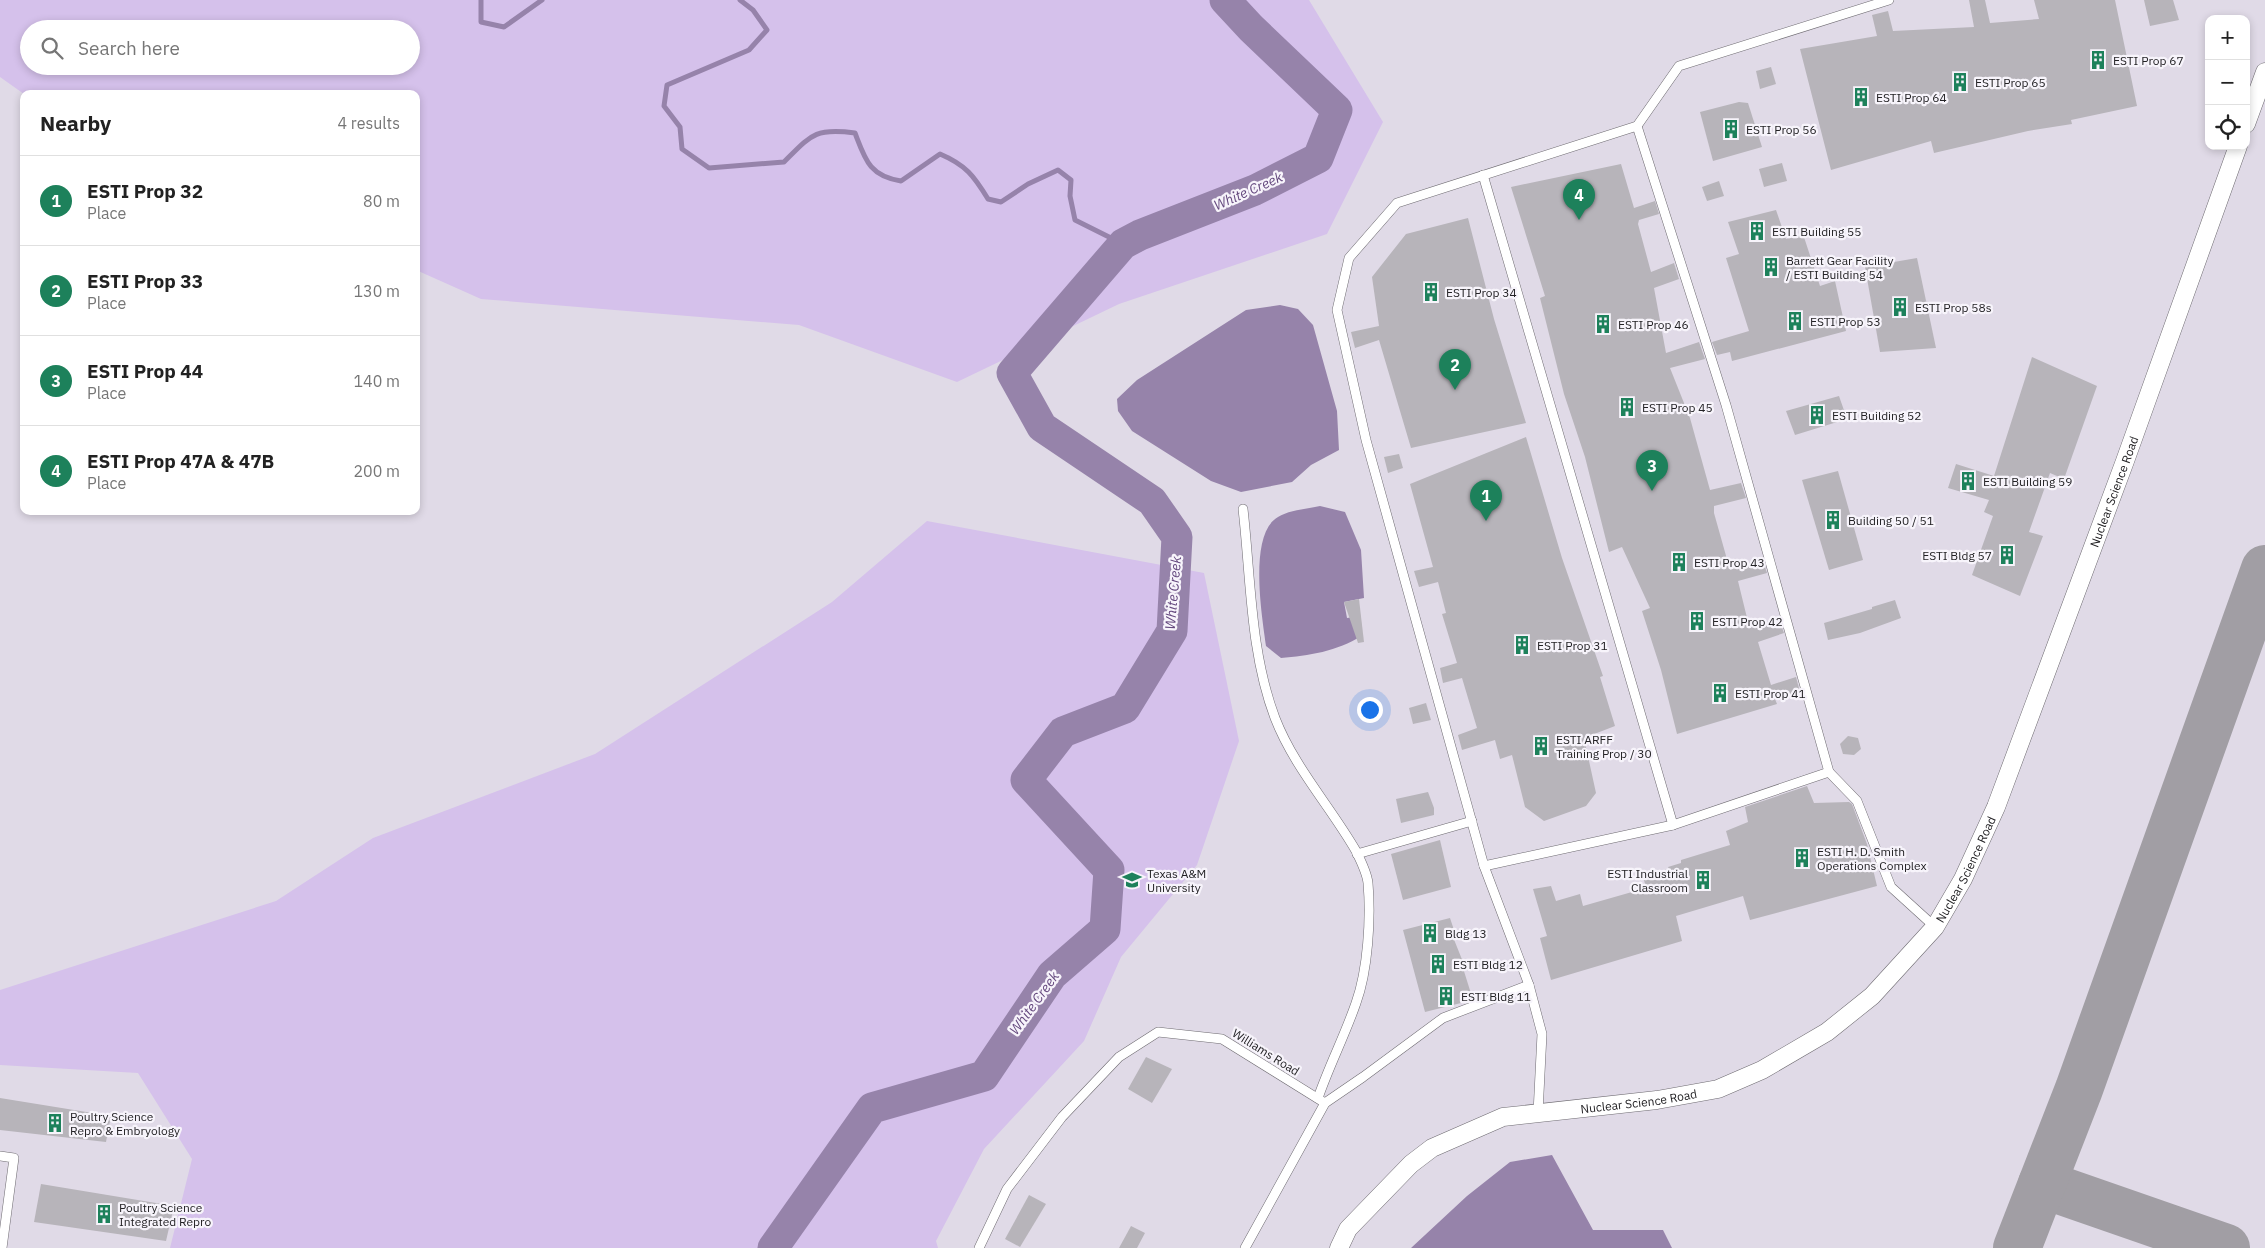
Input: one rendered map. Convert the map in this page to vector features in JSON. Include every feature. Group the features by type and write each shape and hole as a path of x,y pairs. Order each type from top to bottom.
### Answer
{"street":[{"path":"2250,113 2265,72"},
{"name":"Nuclear Science Road","path":"1339,1248 1348,1229 1372,1203 1411,1164 1432,1148 1503,1117 1657,1100 1718,1089 1762,1070 1827,1032 1872,996 1935,927 1963,879 1996,807 2125,461 2237,150"}],"lane":[{"path":"1538,1113 1542,1034 1529,985 1484,866 1368,447 1337,310 1350,258 1397,203 1636,126 1678,66 1889,0"},
{"path":"1636,126 1726,405 1829,772 1857,801 1891,887 1935,927"},
{"path":"1483,175 1673,825"},
{"path":"1243,509 1250,600 1265,688 1276,720 1305,776 1330,808 1357,854 1368,881 1365,958 1357,1001 1321,1100 1245,1248"},
{"path":"1484,866 1673,825 1829,772"},
{"path":"1357,854 1472,822"},
{"path":"1321,1100 1363,1078 1443,1018 1529,985"},
{"name":"Williams Road","path":"979,1248 1007,1190 1062,1118 1119,1057 1158,1032 1222,1039 1321,1100"},
{"path":"0,1156 14,1158 2,1248"}],"shaded area":[{"name":"Texas A&M University","path":"0,0 2265,0 2265,1248 0,1248"},
{"path":"0,0 1309,0 1383,122 1327,234 1119,304 957,382 799,325 481,299 420,272 420,90 20,91 0,77"},
{"path":"1280,305 1298,309 1313,325 1337,411 1339,450 1311,465 1292,482 1241,492 1211,481 1132,431 1118,411 1117,399 1137,380 1246,310"},
{"path":"1320,506 1345,512 1361,550 1364,598 1344,602 1347,618 1361,616 1361,636 1333,649 1302,656 1281,658 1266,646 1259,577 1263,540 1269,526 1278,517 1293,511"},
{"path":"927,521 1204,573 1239,741 1197,865 1121,957 1084,1041 984,1149 936,1241 938,1248 170,1248 192,1159 138,1073 0,1065 0,990 276,901 373,838 595,754 832,602"},
{"path":"1552,1155 1593,1230 1663,1230 1672,1248 1411,1248 1467,1196 1510,1162"}],"building":[{"path":"1969,0 1985,0 1990,23 2039,19 2034,0 2115,0 2137,106 2071,120 2072,124 2028,131 1934,153 1931,141 1831,170 1800,49 1877,36 1872,15 1888,11 1893,31 1974,27"},
{"path":"2144,0 2173,0 2179,20 2150,26"},
{"path":"1771,67 1776,84 1760,89 1756,71"},
{"name":"ESTI Prop 56","path":"1739,102 1748,103 1762,147 1713,161 1700,112"},
{"path":"1782,163 1787,181 1764,187 1759,169"},
{"path":"1621,164 1634,208 1655,201 1659,214 1639,220 1638,224 1651,272 1674,263 1679,279 1654,288 1666,353 1699,342 1705,359 1670,368 1690,418 1710,490 1741,483 1746,498 1714,506 1714,513 1730,570 1762,558 1767,573 1738,581 1749,626 1779,619 1784,633 1758,642 1771,685 1796,677 1800,692 1775,699 1777,704 1677,734 1661,670 1642,611 1650,608 1622,547 1609,552 1585,457 1564,394 1540,298 1545,296 1511,187"},
{"path":"1719,181 1724,196 1707,201 1702,187"},
{"path":"1776,210 1786,239 1803,234 1820,286 1835,281 1846,331 1732,361 1730,352 1717,355 1712,342 1749,331 1726,258 1739,254 1728,222"},
{"path":"1468,218 1494,319 1526,423 1411,448 1379,340 1355,348 1351,332 1379,326 1372,277 1406,234"},
{"name":"ESTI Prop 58s","path":"1917,258 1936,348 1880,352 1865,267"},
{"path":"2032,357 2097,386 2064,479 2050,473 2029,532 2043,536 2020,596 1972,575 1993,516 1984,512 1989,500 1948,488 1956,464 1994,476"},
{"name":"ESTI Building 52","path":"1839,396 1847,419 1795,435 1786,411"},
{"path":"1526,437 1562,558 1603,676 1600,677 1615,726 1584,738 1596,793 1586,806 1544,821 1525,807 1512,755 1500,759 1495,740 1462,750 1458,735 1477,728 1462,678 1443,683 1440,668 1457,663 1442,614 1446,613 1438,582 1419,587 1414,571 1433,567 1410,484"},
{"path":"1399,454 1403,468 1388,473 1384,457"},
{"name":"Building 50 / 51","path":"1838,471 1863,560 1829,570 1802,480"},
{"path":"1359,599 1364,642 1358,643 1344,602"},
{"path":"1895,600 1901,618 1860,633 1828,640 1824,623"},
{"path":"1426,703 1431,720 1413,724 1409,708"},
{"path":"1848,736 1858,738 1861,749 1854,755 1843,754 1840,744"},
{"path":"1807,786 1814,803 1849,802 1852,804 1867,844 1877,886 1750,920 1743,896 1676,916 1682,941 1551,980 1540,938 1547,936 1533,889 1551,886 1556,901 1580,894 1583,906 1646,888 1643,876 1669,869 1668,867 1681,863 1681,860 1730,845 1726,831 1748,822 1745,807"},
{"path":"1428,792 1434,808 1434,815 1401,823 1396,799"},
{"path":"1440,840 1451,887 1403,900 1391,854"},
{"path":"1450,918 1456,936 1453,937 1465,967 1463,968 1473,1000 1425,1012 1403,930"},
{"path":"1146,1057 1172,1069 1152,1103 1128,1089"},
{"name":"Poultry Science Repro & Embryology","path":"0,1098 111,1116 106,1142 0,1130"},
{"name":"Poultry Science Integrated Repro","path":"41,1184 174,1206 166,1241 34,1222"},
{"path":"1029,1195 1046,1204 1020,1247 1005,1239"},
{"path":"1131,1226 1145,1233 1137,1248 1119,1248"}],"waterway":[{"path":"481,0 481,22 504,27 542,0"},
{"path":"740,0 753,10 767,30 749,50 667,85 664,106 680,127 682,149 709,168 784,162 808,139 831,131 855,133 870,165 890,179 901,181 940,154 963,167 988,199 1001,202 1028,184 1058,170 1071,180 1070,196 1075,220 1123,244"},
{"name":"White Creek","path":"773,1248 872,1108 984,1076 1052,975 1105,929 1109,870 1026,780 1063,732 1125,708 1172,631 1177,537 1152,501 1042,427 1012,373 1123,244 1140,235 1255,190 1318,158 1337,110 1251,28 1225,0"}],"taxiway":[{"path":"2017,1248 2079,1089 2265,569"},
{"path":"2042,1184 2226,1248"}],"place":[{"name":"ESTI Prop 67","path":"2098,60"},
{"name":"ESTI Prop 65","path":"1960,82"},
{"name":"ESTI Prop 64","path":"1861,97"},
{"name":"ESTI Prop 56","path":"1731,129"},
{"name":"ESTI Prop 47A & 47B","path":"1579,220"},
{"name":"ESTI Building 55","path":"1757,231"},
{"name":"Barrett Gear Facility / ESTI Building 54","path":"1771,267"},
{"name":"ESTI Prop 34","path":"1431,292"},
{"name":"ESTI Prop 58s","path":"1900,307"},
{"name":"ESTI Prop 53","path":"1795,321"},
{"name":"ESTI Prop 46","path":"1603,324"},
{"name":"ESTI Prop 33","path":"1455,390"},
{"name":"ESTI Prop 45","path":"1627,407"},
{"name":"ESTI Building 52","path":"1817,415"},
{"name":"ESTI Building 59","path":"1968,481"},
{"name":"ESTI Prop 44","path":"1652,491"},
{"name":"Building 50 / 51","path":"1833,520"},
{"name":"ESTI Prop 32","path":"1486,521"},
{"name":"ESTI Bldg 57","path":"2007,555"},
{"name":"ESTI Prop 43","path":"1679,562"},
{"name":"ESTI Prop 42","path":"1697,621"},
{"name":"ESTI Prop 31","path":"1522,645"},
{"name":"ESTI Prop 41","path":"1720,693"},
{"name":"ESTI ARFF Training Prop / 30","path":"1541,746"},
{"name":"ESTI H. D. Smith Operations Complex","path":"1802,858"},
{"name":"Texas A&M University","path":"1132,880"},
{"name":"ESTI Industrial Classroom","path":"1703,880"},
{"name":"Bldg 13","path":"1430,933"},
{"name":"ESTI Bldg 12","path":"1438,964"},
{"name":"ESTI Bldg 11","path":"1446,996"},
{"name":"Poultry Science Repro & Embryology","path":"55,1123"},
{"name":"Poultry Science Integrated Repro","path":"104,1214"}]}
